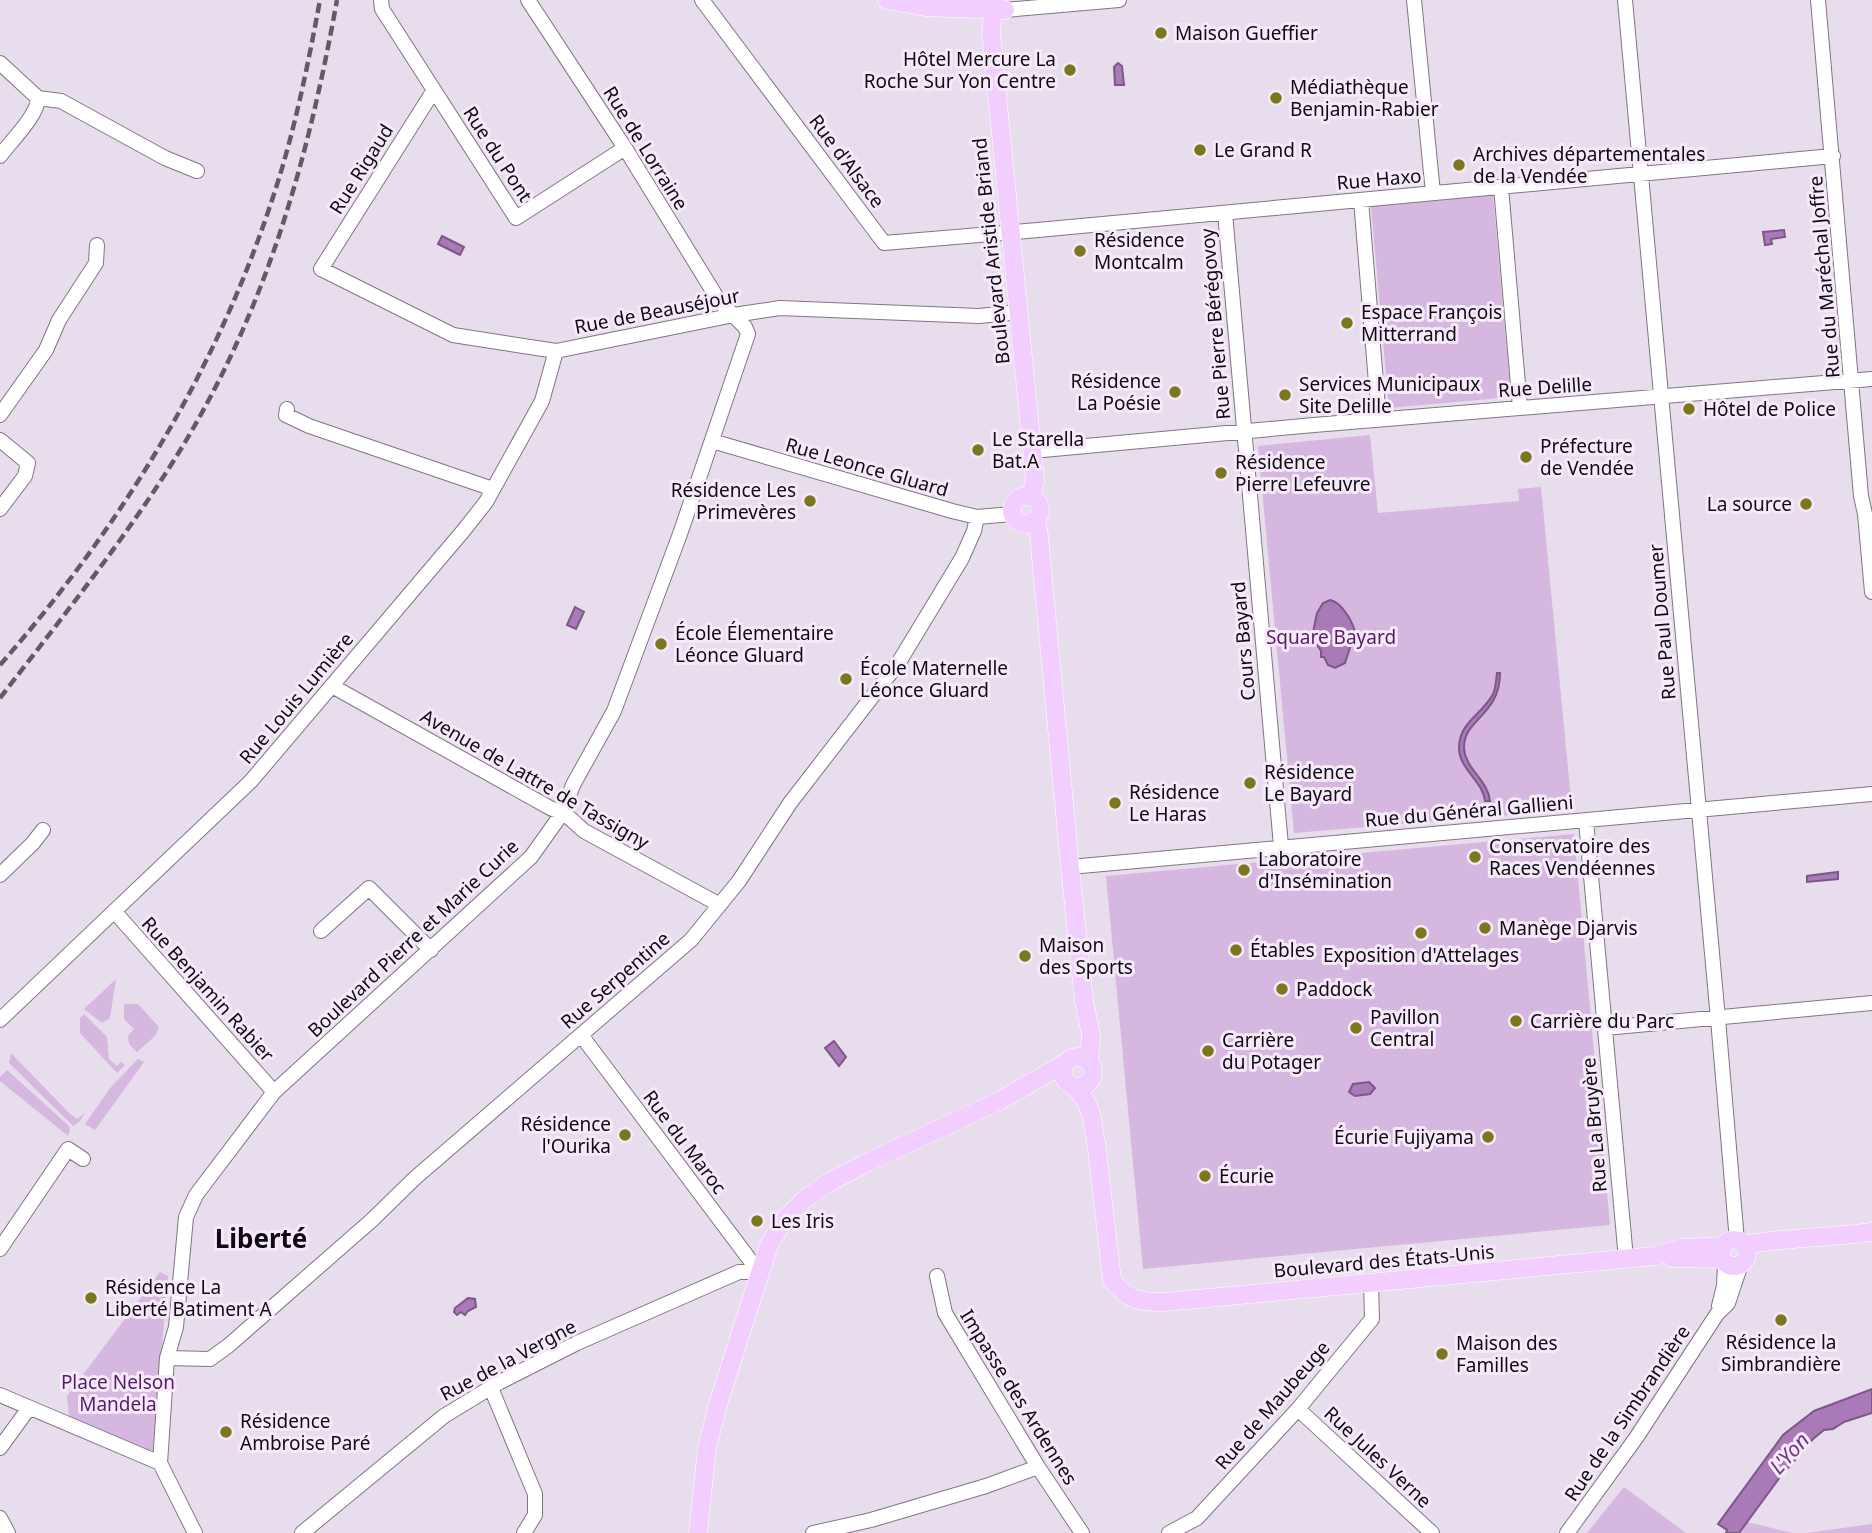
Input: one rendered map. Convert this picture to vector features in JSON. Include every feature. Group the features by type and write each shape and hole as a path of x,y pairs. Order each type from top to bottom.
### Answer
{"main road":[{"path":"890,1 956,10 998,7"},
{"path":"890,1 931,19 976,23 991,33"},
{"name":"Boulevard Aristide Briand","path":"998,7 991,33 1035,480 1031,497 1040,506 1038,518 1033,522 1039,536 1070,867 1084,1001 1091,1035 1081,1065 1099,1111 1097,1149"},
{"path":"1031,497 1016,500 1012,507 1018,521 1025,524 1033,522"},
{"path":"698,1533 707,1448 718,1404 769,1245 785,1219 805,1199 864,1164 999,1101 1081,1065 1083,1087 1045,1086 999,1101"},
{"name":"Boulevard Aristide Briand","path":"1081,1065 1063,1075 1085,1100 1091,1113 1112,1280 1119,1291"},
{"name":"Boulevard des États-Unis","path":"1119,1291 1149,1303 1626,1259 1655,1256 1682,1248 1734,1254 1795,1240 1872,1233"}],"street":[{"name":"Rue du Pont","path":"381,0 382,9 516,218 625,148"},
{"name":"Rue de Lorraine","path":"528,0 625,148 719,302 734,315"},
{"name":"Rue d'Alsace","path":"702,0 884,243 1011,233"},
{"path":"998,7 1119,0"},
{"path":"1414,0 1433,193"},
{"name":"Rue Paul Doumer","path":"1625,0 1718,1019 1734,1254"},
{"name":"Rue du Maréchal Joffre","path":"1818,0 1861,496 1870,549 1872,592"},
{"path":"0,63 38,97 61,102 165,158 197,171"},
{"name":"Rue Rigaud","path":"321,268 434,90"},
{"path":"0,156 33,113 38,105 38,97"},
{"name":"Rue Haxo","path":"1011,233 1833,156"},
{"path":"1501,187 1520,408"},
{"path":"1361,200 1379,419"},
{"name":"Rue Pierre Bérégovoy","path":"1225,213 1243,431"},
{"path":"0,415 46,350 59,320 96,263 97,245"},
{"name":"Rue de Beauséjour","path":"321,268 453,335 556,351 780,308 994,315 1019,312"},
{"name":"Boulevard Pierre et Marie Curie","path":"160,1463 167,1358 176,1326 187,1217 196,1195 274,1091 531,857 563,813 573,785 614,711 712,441 748,334 746,327 734,315"},
{"name":"Rue Louis Lumière","path":"0,1020 251,781 464,530 493,489 542,401 556,351"},
{"name":"Rue Delille","path":"1032,451 1379,419 1872,379"},
{"path":"287,408 286,415 309,426 493,489"},
{"name":"Cours Bayard","path":"1243,431 1281,846"},
{"path":"0,440 28,463 24,476 0,509"},
{"name":"Rue Leonce Gluard","path":"712,441 977,517 1013,514"},
{"name":"Rue Serpentine","path":"167,1358 210,1359 228,1346 372,1220 415,1178 691,940 739,881 790,803 899,662 962,558 977,517"},
{"name":"Avenue de Lattre de Tassigny","path":"332,686 563,813 584,831 720,905"},
{"name":"Rue du Général Gallieni","path":"1070,867 1872,794"},
{"name":"Rue La Bruyère","path":"1586,821 1626,1259"},
{"path":"0,875 33,844 43,830"},
{"path":"321,931 369,888 431,950"},
{"name":"Rue Benjamin Rabier","path":"114,911 274,1091"},
{"path":"1605,1028 1872,1003"},
{"name":"Rue du Maroc","path":"580,1035 760,1272"},
{"path":"0,1249 68,1149 83,1159"},
{"name":"Rue de la Simbrandière","path":"1567,1533 1628,1450 1717,1314 1734,1254"},
{"name":"Rue de la Vergne","path":"302,1533 444,1416 491,1388 577,1343 739,1272 760,1272"},
{"name":"Impasse des Ardennes","path":"937,1276 945,1313 1038,1467 1082,1533"},
{"name":"Rue de Maubeuge","path":"1169,1533 1197,1518 1298,1409 1372,1320 1371,1283"},
{"path":"491,1388 535,1494 536,1515 524,1533"},
{"path":"0,1395 160,1463 195,1533"},
{"path":"0,1448 29,1408"},
{"name":"Rue Jules Verne","path":"1298,1409 1432,1533"},
{"path":"813,1533 871,1520 986,1486 1038,1467"},
{"path":"0,1518 8,1533"}],"green space":[{"path":"1493,195 1511,397 1389,408 1371,206"},
{"name":"Square Bayard","path":"1370,435 1378,513 1519,501 1518,489 1541,487 1572,810 1294,833 1258,446"},
{"path":"1574,834 1610,1225 1143,1269 1106,876"},
{"path":"116,979 110,1018 102,1023 84,1009"},
{"path":"124,1004 138,1004 159,1027 156,1035 137,1052 129,1044 128,1036 134,1029 124,1019"},
{"path":"84,1014 107,1037 109,1059 117,1066 121,1062 125,1065 117,1073 80,1033 80,1018"},
{"path":"11,1053 70,1114 77,1119 85,1113 79,1122 73,1126 9,1063"},
{"path":"138,1059 144,1062 95,1130 85,1124 111,1087"},
{"path":"7,1070 69,1126 68,1136 0,1081 0,1077"},
{"name":"Place Nelson Mandela","path":"160,1272 168,1276 153,1450 142,1451 69,1417 67,1396"},
{"path":"1624,1487 1686,1533 1587,1533"},
{"path":"1747,1522 1793,1533 1739,1533"},
{"path":"1872,1524 1872,1533 1806,1533"}],"water":[{"path":"1118,63 1122,66 1124,85 1115,85 1114,67"},
{"path":"1784,230 1785,237 1771,239 1772,244 1765,245 1763,232"},
{"path":"442,236 464,247 460,255 438,244"},
{"path":"1330,600 1346,612 1355,632 1345,663 1335,668 1321,657 1321,651 1312,637 1317,613 1323,603"},
{"path":"575,607 584,612 576,629 567,625"},
{"path":"1497,673 1500,673 1494,699 1469,730 1464,748 1468,762 1488,794 1490,801 1485,801 1480,787 1463,762 1459,748 1467,725 1493,694"},
{"path":"1838,872 1838,879 1807,882 1807,876"},
{"path":"834,1041 846,1057 839,1066 825,1048"},
{"path":"1369,1082 1375,1088 1370,1094 1355,1096 1349,1092 1353,1084"},
{"path":"468,1298 475,1299 476,1307 465,1315 461,1312 457,1315 455,1308"},
{"name":"L'Yon","path":"1872,1389 1872,1413 1824,1430 1813,1439 1780,1477 1739,1533 1726,1533 1727,1530 1718,1524 1783,1435 1814,1411"}],"railway":[{"path":"0,665 43,614 122,506 191,391 220,331 247,269 286,155 320,0"},
{"path":"0,698 141,510 184,444 214,391 262,284 281,229 313,117 337,0"}],"place":[{"name":"Maison Gueffier","path":"1161,33"},
{"name":"Hôtel Mercure La Roche Sur Yon Centre","path":"1070,70"},
{"name":"Médiathèque Benjamin-Rabier","path":"1276,98"},
{"name":"Le Grand R","path":"1200,150"},
{"name":"Archives départementales de la Vendée","path":"1459,165"},
{"name":"Résidence Montcalm","path":"1080,251"},
{"name":"Espace François Mitterrand","path":"1347,323"},
{"name":"Résidence La Poésie","path":"1175,392"},
{"name":"Services Municipaux Site Delille","path":"1285,395"},
{"name":"Hôtel de Police","path":"1689,409"},
{"name":"Le Starella Bat.A","path":"978,450"},
{"name":"Préfecture de Vendée","path":"1526,457"},
{"name":"Résidence Pierre Lefeuvre","path":"1221,473"},
{"name":"Résidence Les Primevères","path":"810,501"},
{"name":"La source","path":"1806,504"},
{"name":"École Élementaire Léonce Gluard","path":"661,644"},
{"name":"École Maternelle Léonce Gluard","path":"846,679"},
{"name":"Résidence Le Bayard","path":"1250,783"},
{"name":"Résidence Le Haras","path":"1115,803"},
{"name":"Conservatoire des Races Vendéennes","path":"1475,857"},
{"name":"Laboratoire d'Insémination","path":"1244,870"},
{"name":"Manège Djarvis","path":"1485,928"},
{"name":"Exposition d'Attelages","path":"1421,933"},
{"name":"Étables","path":"1236,950"},
{"name":"Maison des Sports","path":"1025,956"},
{"name":"Paddock","path":"1282,989"},
{"name":"Carrière du Parc","path":"1516,1021"},
{"name":"Pavillon Central","path":"1356,1028"},
{"name":"Carrière du Potager","path":"1208,1051"},
{"name":"Résidence l'Ourika","path":"625,1135"},
{"name":"Écurie Fujiyama","path":"1488,1137"},
{"name":"Écurie","path":"1205,1176"},
{"name":"Les Iris","path":"757,1221"},
{"name":"Résidence La Liberté Batiment A","path":"91,1298"},
{"name":"Résidence la Simbrandière","path":"1781,1320"},
{"name":"Maison des Familles","path":"1442,1354"},
{"name":"Résidence Ambroise Paré","path":"226,1432"}],"district":[{"name":"Liberté","path":"261,1238"}]}
